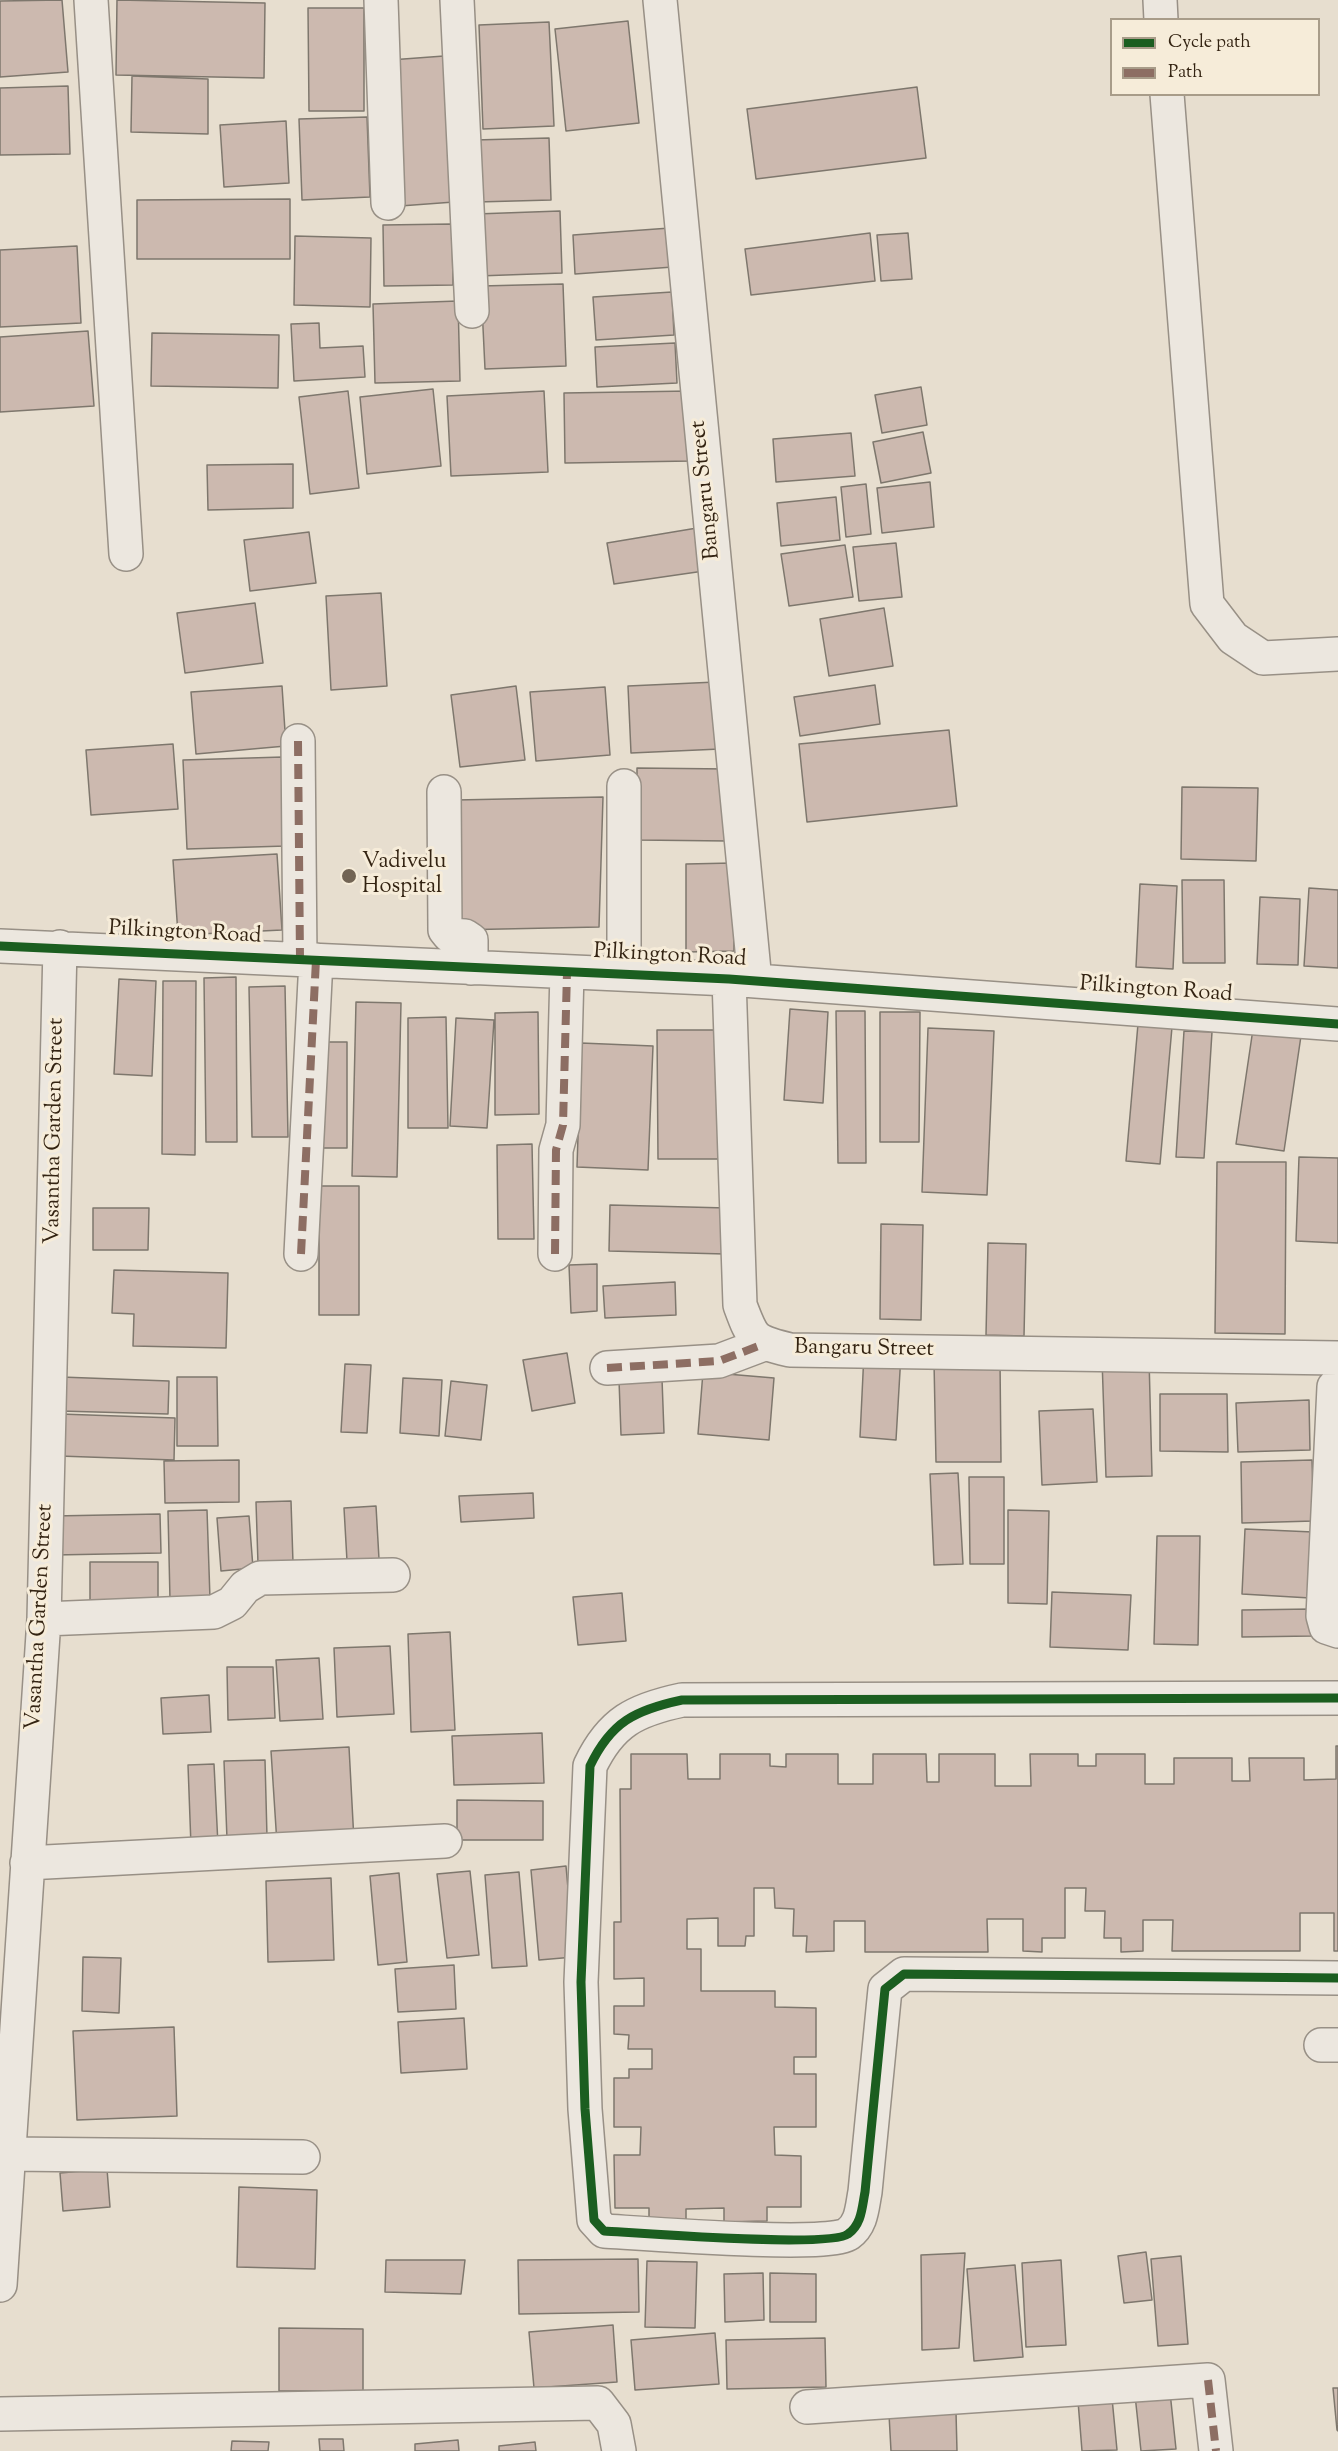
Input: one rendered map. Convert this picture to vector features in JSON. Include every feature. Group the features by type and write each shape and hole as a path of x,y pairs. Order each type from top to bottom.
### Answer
{"street":[{"path":"91,0 126,554"},
{"path":"381,0 388,204"},
{"path":"457,0 472,311"},
{"name":"Bangaru Street","path":"660,0 742,980 740,1305 750,1332 765,1344 790,1350 1338,1358"},
{"path":"1160,0 1161,18"},
{"path":"1167,96 1207,604 1233,638 1263,658 1338,654"},
{"path":"298,741 308,959 301,1254"},
{"path":"624,786 624,974"},
{"path":"444,792 446,930 449,935 465,936 471,940 471,968"},
{"name":"Pilkington Road","path":"0,946 742,980 1338,1024"},
{"name":"Vasantha Garden Street","path":"0,2285 44,1619 60,947"},
{"path":"555,1254 556,1150 563,1125 567,972"},
{"path":"608,1368 719,1361 765,1344"},
{"path":"1338,1383 1334,1387 1323,1616 1326,1627 1338,1631"},
{"path":"44,1619 214,1612 232,1603 245,1587 260,1578 393,1575"},
{"path":"1338,1698 682,1700 653,1706 618,1725 601,1743 590,1766 581,1982 585,2109 594,2220 598,2228 604,2231 784,2240 838,2239 849,2234 860,2220 865,2192 885,1989 904,1974 1338,1978"},
{"path":"27,1863 445,1841"},
{"path":"8,2154 303,2157"},
{"path":"807,2407 1208,2380 1216,2451"},
{"path":"0,2414 598,2403 614,2424 619,2451"}],"building":[{"path":"62,0 68,72 0,77 0,1"},
{"path":"117,0 265,3 264,78 116,75"},
{"path":"308,8 364,8 364,111 309,111"},
{"path":"628,21 639,123 566,131 555,29"},
{"path":"549,22 554,126 483,129 479,25"},
{"path":"444,56 454,202 400,206 390,60"},
{"path":"132,76 208,79 208,134 131,132"},
{"path":"68,86 70,154 0,155 0,88"},
{"path":"917,87 926,158 756,179 747,109"},
{"path":"367,117 370,197 302,200 299,119"},
{"path":"286,121 289,183 224,187 220,125"},
{"path":"549,138 551,200 477,202 475,140"},
{"path":"290,199 290,259 137,259 137,200"},
{"path":"560,211 562,273 478,276 476,214"},
{"path":"452,224 453,285 384,286 383,225"},
{"path":"670,228 673,267 575,274 573,235"},
{"path":"870,233 875,281 751,295 745,249"},
{"path":"908,233 912,279 881,281 877,235"},
{"path":"295,236 371,238 370,307 294,305"},
{"path":"77,246 81,323 0,327 0,250"},
{"path":"563,284 566,366 485,369 481,286"},
{"path":"672,292 674,335 596,340 593,297"},
{"path":"458,301 460,381 375,383 373,304"},
{"path":"319,323 320,348 363,346 365,377 294,381 291,324"},
{"path":"88,331 94,406 0,412 0,337"},
{"path":"152,333 279,335 278,388 151,386"},
{"path":"675,343 677,383 597,387 595,347"},
{"path":"921,387 927,425 882,433 875,395"},
{"path":"433,389 441,466 367,474 360,397"},
{"path":"348,391 359,488 310,494 299,397"},
{"path":"544,391 548,472 451,476 447,396"},
{"path":"690,391 691,461 565,463 564,393"},
{"path":"923,432 931,473 881,483 873,442"},
{"path":"851,433 855,476 776,482 773,439"},
{"path":"293,464 293,508 208,510 207,465"},
{"path":"930,482 934,527 882,533 877,488"},
{"path":"866,484 871,534 846,537 841,487"},
{"path":"836,497 840,540 781,546 777,503"},
{"path":"697,528 704,571 614,584 607,543"},
{"path":"309,532 316,583 250,591 244,540"},
{"path":"896,543 902,597 859,601 853,547"},
{"path":"845,545 853,597 789,606 781,554"},
{"path":"381,593 387,686 331,690 326,596"},
{"path":"255,603 263,663 185,673 177,613"},
{"path":"884,608 893,666 829,676 820,619"},
{"path":"716,682 720,749 631,753 628,686"},
{"path":"875,685 880,724 800,736 794,697"},
{"path":"282,686 286,746 196,754 191,692"},
{"path":"516,686 525,760 460,767 451,695"},
{"path":"605,687 610,755 536,761 530,692"},
{"path":"949,730 957,806 807,822 799,744"},
{"path":"173,744 178,809 91,815 86,750"},
{"path":"283,757 286,846 187,849 183,760"},
{"path":"637,768 728,769 728,841 637,840"},
{"path":"1182,787 1258,788 1256,861 1181,859"},
{"path":"603,797 599,927 454,930 456,800"},
{"path":"277,854 282,930 178,935 173,860"},
{"path":"733,863 734,951 686,952 686,864"},
{"path":"1182,880 1224,880 1225,963 1183,963"},
{"path":"1140,884 1177,886 1173,969 1136,967"},
{"path":"1309,888 1338,890 1338,968 1304,966"},
{"path":"1260,897 1300,899 1298,965 1257,964"},
{"path":"236,977 237,1142 206,1142 204,978"},
{"path":"119,979 156,981 152,1076 114,1074"},
{"path":"163,981 196,981 195,1155 162,1154"},
{"path":"285,986 288,1137 252,1137 249,987"},
{"path":"356,1002 401,1003 397,1177 352,1176"},
{"path":"790,1009 828,1012 823,1103 784,1100"},
{"path":"836,1011 865,1011 866,1163 838,1163"},
{"path":"538,1012 539,1114 495,1115 495,1013"},
{"path":"880,1012 920,1012 919,1142 880,1142"},
{"path":"446,1017 448,1128 408,1128 408,1018"},
{"path":"456,1018 494,1020 487,1128 450,1126"},
{"path":"1138,1024 1172,1027 1160,1164 1126,1161"},
{"path":"928,1028 994,1031 987,1195 922,1192"},
{"path":"1253,1029 1301,1036 1284,1151 1236,1144"},
{"path":"657,1030 720,1030 720,1159 658,1159"},
{"path":"1184,1031 1212,1032 1204,1158 1176,1157"},
{"path":"313,1042 347,1042 347,1148 314,1148"},
{"path":"581,1043 653,1046 648,1170 577,1167"},
{"path":"532,1144 534,1239 498,1239 497,1145"},
{"path":"1299,1157 1338,1158 1338,1243 1296,1241"},
{"path":"1217,1162 1286,1162 1285,1334 1215,1333"},
{"path":"319,1186 359,1186 359,1315 319,1315"},
{"path":"610,1205 727,1208 725,1254 609,1251"},
{"path":"93,1208 149,1208 148,1250 93,1250"},
{"path":"881,1224 923,1225 921,1320 880,1319"},
{"path":"988,1243 1026,1244 1024,1336 986,1335"},
{"path":"597,1264 597,1311 571,1313 569,1265"},
{"path":"114,1270 228,1273 226,1348 133,1346 134,1314 112,1313"},
{"path":"675,1282 676,1315 605,1318 603,1286"},
{"path":"567,1353 575,1403 532,1411 523,1360"},
{"path":"864,1353 901,1354 896,1440 860,1437"},
{"path":"1149,1358 1152,1476 1106,1477 1102,1359"},
{"path":"1000,1361 1001,1462 936,1462 934,1362"},
{"path":"345,1364 371,1365 367,1433 341,1432"},
{"path":"703,1372 774,1378 769,1440 698,1434"},
{"path":"61,1377 169,1381 168,1414 60,1411"},
{"path":"177,1377 217,1377 218,1446 177,1446"},
{"path":"403,1378 442,1380 439,1436 400,1433"},
{"path":"662,1379 664,1433 621,1435 619,1380"},
{"path":"451,1381 487,1385 481,1440 445,1436"},
{"path":"1160,1394 1227,1394 1228,1452 1160,1451"},
{"path":"1309,1400 1310,1450 1238,1452 1236,1403"},
{"path":"1093,1409 1097,1482 1042,1485 1039,1411"},
{"path":"60,1414 175,1418 174,1460 59,1456"},
{"path":"239,1460 239,1502 165,1503 164,1461"},
{"path":"1312,1460 1314,1521 1242,1523 1241,1462"},
{"path":"958,1473 963,1564 934,1565 930,1474"},
{"path":"969,1477 1004,1477 1004,1564 970,1564"},
{"path":"533,1493 534,1518 461,1522 459,1496"},
{"path":"291,1501 293,1563 258,1564 256,1502"},
{"path":"376,1506 379,1559 347,1561 344,1508"},
{"path":"207,1510 210,1599 170,1600 168,1511"},
{"path":"1008,1510 1049,1511 1047,1604 1008,1603"},
{"path":"160,1514 161,1553 54,1555 53,1516"},
{"path":"249,1516 253,1568 221,1571 217,1518"},
{"path":"1245,1529 1313,1532 1310,1598 1242,1594"},
{"path":"1157,1536 1200,1536 1198,1645 1154,1644"},
{"path":"90,1562 158,1562 158,1604 90,1603"},
{"path":"1052,1592 1131,1595 1128,1650 1050,1647"},
{"path":"622,1593 626,1641 578,1645 573,1597"},
{"path":"1312,1609 1312,1636 1242,1637 1242,1610"},
{"path":"450,1632 455,1730 411,1732 408,1634"},
{"path":"390,1646 394,1714 337,1717 334,1648"},
{"path":"319,1658 323,1719 280,1721 276,1660"},
{"path":"227,1667 273,1667 275,1718 228,1720"},
{"path":"209,1695 211,1732 163,1734 161,1698"},
{"path":"542,1733 544,1783 454,1785 452,1736"},
{"path":"1336,1746 1338,1746 1338,1951 1334,1951 1334,1913 1300,1913 1300,1951 1172,1951 1173,1920 1143,1920 1143,1951 1121,1952 1121,1938 1104,1938 1105,1911 1085,1911 1086,1888 1065,1888 1065,1938 1042,1938 1042,1952 1023,1951 1023,1919 987,1919 988,1952 865,1952 865,1921 834,1921 834,1951 806,1952 807,1936 793,1936 794,1909 775,1908 774,1888 754,1888 754,1936 746,1936 745,1946 718,1946 718,1918 687,1919 687,1949 701,1949 701,1991 775,1991 775,2007 816,2008 816,2057 794,2057 794,2074 816,2074 816,2127 774,2127 775,2155 801,2156 801,2207 767,2207 767,2221 724,2222 724,2208 686,2209 686,2222 649,2222 649,2208 615,2208 614,2155 640,2155 641,2127 614,2127 614,2078 629,2078 629,2069 652,2069 652,2049 628,2049 629,2035 614,2034 614,2006 644,2006 644,1978 614,1979 614,1922 621,1922 620,1789 631,1789 631,1754 687,1754 688,1779 720,1779 720,1754 770,1754 770,1766 786,1767 786,1754 838,1754 838,1784 873,1784 873,1754 926,1754 927,1782 939,1782 939,1754 995,1754 995,1786 1031,1786 1030,1754 1078,1754 1078,1766 1096,1766 1096,1754 1145,1754 1145,1784 1174,1784 1174,1758 1232,1758 1232,1781 1250,1781 1249,1758 1304,1758 1304,1780 1336,1779"},
{"path":"349,1747 354,1841 277,1844 271,1751"},
{"path":"265,1760 267,1837 227,1839 224,1761"},
{"path":"214,1764 218,1845 191,1846 188,1765"},
{"path":"457,1800 543,1801 543,1840 457,1840"},
{"path":"566,1866 574,1957 539,1960 531,1870"},
{"path":"470,1871 479,1955 447,1958 437,1874"},
{"path":"519,1872 527,1966 492,1968 485,1875"},
{"path":"399,1873 407,1962 378,1965 370,1876"},
{"path":"331,1878 334,1960 268,1962 266,1881"},
{"path":"83,1957 121,1958 119,2013 82,2011"},
{"path":"454,1965 456,2009 398,2012 395,1969"},
{"path":"464,2018 467,2069 401,2073 398,2022"},
{"path":"174,2027 177,2116 77,2120 73,2031"},
{"path":"107,2169 110,2207 63,2211 60,2173"},
{"path":"239,2187 317,2190 315,2269 237,2267"},
{"path":"1146,2252 1152,2300 1124,2303 1118,2256"},
{"path":"965,2253 959,2348 922,2350 921,2255"},
{"path":"1181,2256 1188,2344 1158,2346 1151,2259"},
{"path":"638,2259 639,2312 519,2314 518,2260"},
{"path":"386,2260 465,2260 461,2294 385,2292"},
{"path":"1061,2260 1066,2345 1026,2347 1022,2263"},
{"path":"647,2261 697,2262 695,2328 645,2327"},
{"path":"1015,2265 1023,2357 974,2361 967,2269"},
{"path":"763,2273 764,2320 725,2322 724,2274"},
{"path":"770,2273 816,2274 816,2322 770,2322"},
{"path":"613,2325 617,2382 534,2388 529,2332"},
{"path":"279,2328 363,2329 363,2391 279,2391"},
{"path":"715,2333 719,2384 635,2390 631,2340"},
{"path":"825,2338 826,2387 727,2389 726,2340"},
{"path":"1333,2388 1338,2388 1338,2431 1337,2430"},
{"path":"1170,2392 1176,2449 1141,2451 1135,2395"},
{"path":"1112,2398 1117,2450 1082,2451 1078,2401"},
{"path":"956,2412 957,2451 891,2451 889,2414"},
{"path":"319,2439 343,2439 344,2451 320,2451"},
{"path":"458,2440 459,2451 415,2451 415,2444"},
{"path":"232,2441 269,2442 268,2451 231,2451"},
{"path":"535,2442 536,2451 499,2451 499,2446"}],"marked path":[{"path":"298,741 300,959"},
{"path":"301,1254 316,960"},
{"path":"555,1254 556,1150 563,1125 567,972"},
{"path":"607,1368 719,1361 764,1344"},
{"path":"1208,2380 1216,2451"}],"cycle path":[{"path":"0,946 729,979 1338,1024"},
{"path":"1338,1698 682,1700 651,1708 626,1720 607,1739 590,1766 581,1982 585,2109 594,2220 604,2231 692,2237 807,2240 834,2238 848,2234 859,2220 865,2192 885,1989 904,1974 1338,1978"}],"place":[{"name":"Vadivelu Hospital","path":"349,876"}]}
